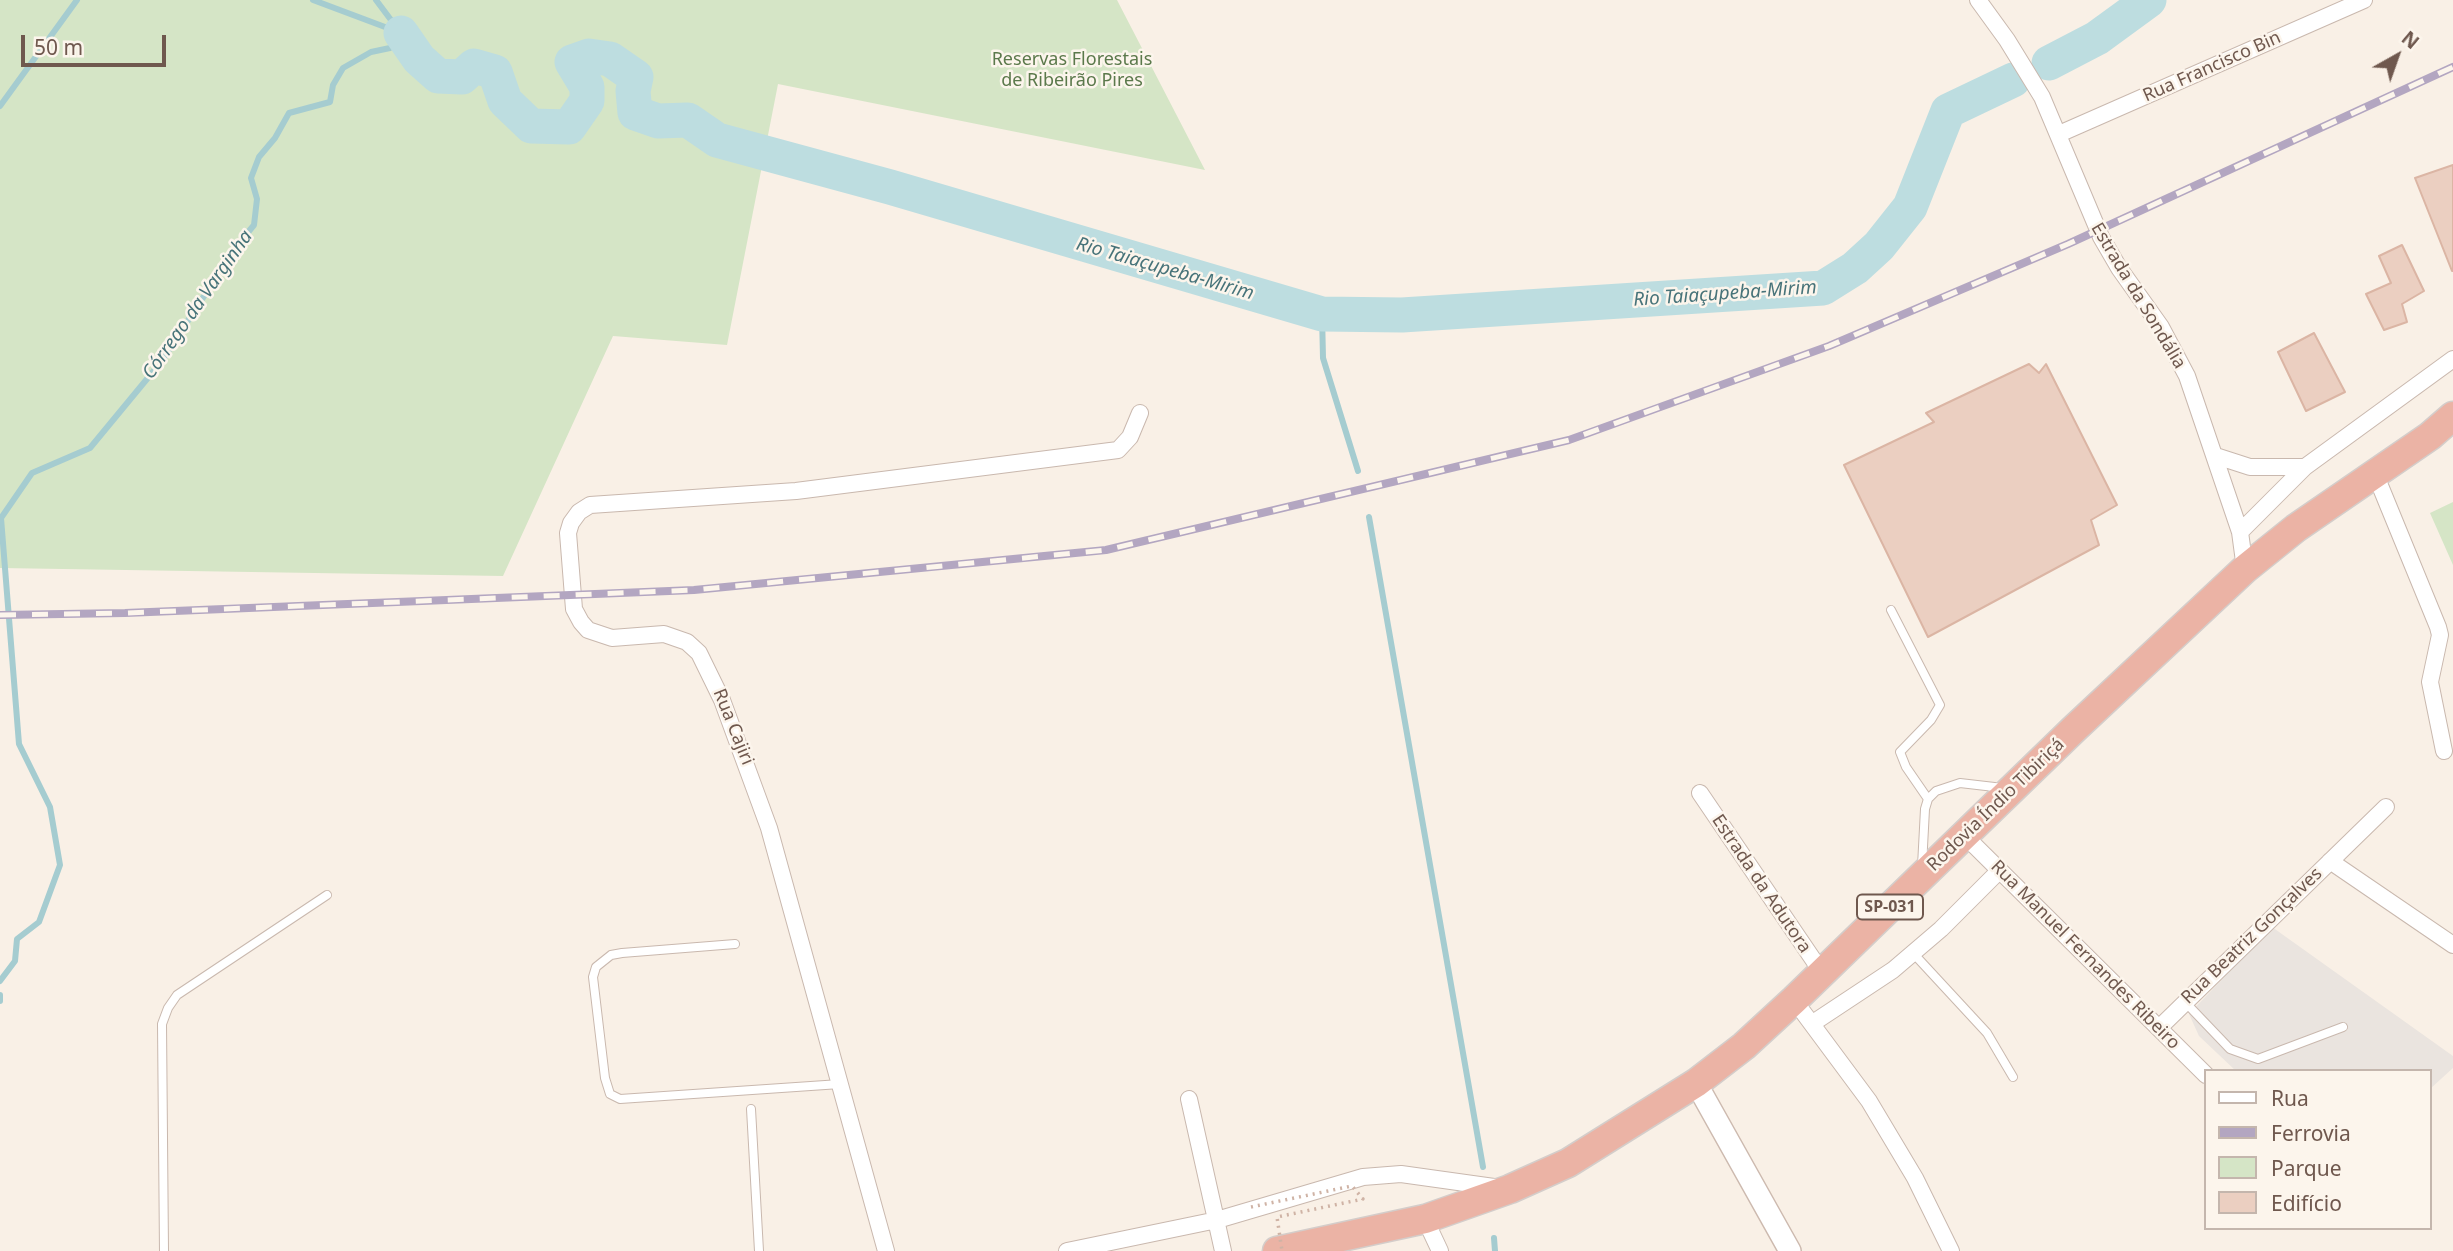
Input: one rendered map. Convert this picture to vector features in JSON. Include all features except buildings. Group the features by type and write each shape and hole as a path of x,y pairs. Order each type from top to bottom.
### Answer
{"highway":[{"name":"Rodovia Índio Tibiriçá","path":"1279,1251 1425,1219 1510,1189 1568,1163 1696,1083 1744,1046 1822,974 1964,835 2245,569 2374,471 2442,431 2453,416"}],"street":[{"name":"Estrada da Sondália","path":"1978,0 2007,40 2042,97 2059,134 2083,202 2101,237 2119,268 2161,327 2187,376 2216,456 2239,532 2245,569"},
{"name":"Rua Francisco Bin","path":"2059,134 2364,0"},
{"path":"2239,532 2305,467 2453,359"},
{"name":"Rua Cajiri","path":"886,1251 769,828 743,750 708,668 699,653 677,637 664,634 612,638 588,630 574,609 568,534 571,523 579,512 590,505 796,491 1118,450 1130,437 1140,413"},
{"path":"2216,456 2250,467 2305,467"},
{"path":"2374,471 2438,627 2440,635 2430,682 2444,751"},
{"name":"Estrada da Adutora","path":"1700,793 1822,974"},
{"path":"2330,861 2386,807"},
{"name":"Rua Manuel Fernandes Ribeiro","path":"1964,835 2204,1073"},
{"name":"Rua Beatriz Gonçalves","path":"2158,1028 2330,861 2453,946"},
{"path":"1813,1023 1913,953 2000,870"},
{"path":"1794,1000 1868,1101 1915,1178 1951,1251"},
{"path":"1696,1083 1790,1251"},
{"path":"1189,1099 1223,1251"},
{"path":"1067,1251 1217,1220 1381,1174 1425,1177 1510,1189"},
{"path":"1425,1219 1440,1251"}],"lane":[{"path":"1891,610 1940,705 1931,720 1900,752 1906,767 1928,799 1921,877"},
{"path":"1928,799 1946,785 1960,783 2013,789"},
{"path":"164,1251 162,1024 168,1008 177,995 327,895"},
{"path":"735,944 622,953 611,955 596,967 593,977 605,1078 610,1094 620,1099 841,1084"},
{"path":"1913,953 1987,1033 2013,1077"},
{"path":"2185,1002 2230,1049 2258,1059 2343,1027"},
{"path":"751,1109 759,1251"}],"path":[{"path":"1251,1207 1352,1186 1363,1199 1276,1217 1279,1251"}],"shaded area":[{"path":"2272,927 2453,1056 2453,1068 2432,1087 2432,1069 2234,1069 2199,1036 2189,1014"}],"green space":[{"name":"Reservas Florestais de Ribeirão Pires","path":"0,0 1117,0 1205,170 778,84 727,345 613,336 503,576 0,568"},
{"path":"2453,502 2453,565 2430,513"}],"waterway":[{"path":"0,106 77,0"},
{"path":"313,0 401,33"},
{"path":"376,0 400,32"},
{"name":"Rio Taiaçupeba-Mirim","path":"2049,63 2097,38 2149,0"},
{"name":"Córrego da Varginha","path":"0,981 15,961 17,939 39,922 60,865 50,807 19,744 1,518 32,473 90,448 161,362 236,247 254,225 257,199 251,178 259,157 275,138 289,113 330,102 333,85 343,68 371,52 390,48 401,33"},
{"name":"Rio Taiaçupeba-Mirim","path":"401,33 419,59 438,76 462,77 474,66 495,72 505,101 531,126 569,127 587,101 587,87 572,62 589,56 610,59 636,77 633,91 635,113 658,121 688,120 717,140 890,187 1322,314 1402,315 1823,288 1855,268 1879,246 1910,207 1948,111 2013,80"},
{"path":"1322,314 1323,358 1358,471"},
{"path":"1369,517 1483,1167"},
{"path":"0,995 0,1001"},
{"path":"1494,1238 1495,1251"}],"railway":[{"path":"0,615 125,613 694,590 1106,550 1569,440 1829,346 2068,244 2453,67"}]}
